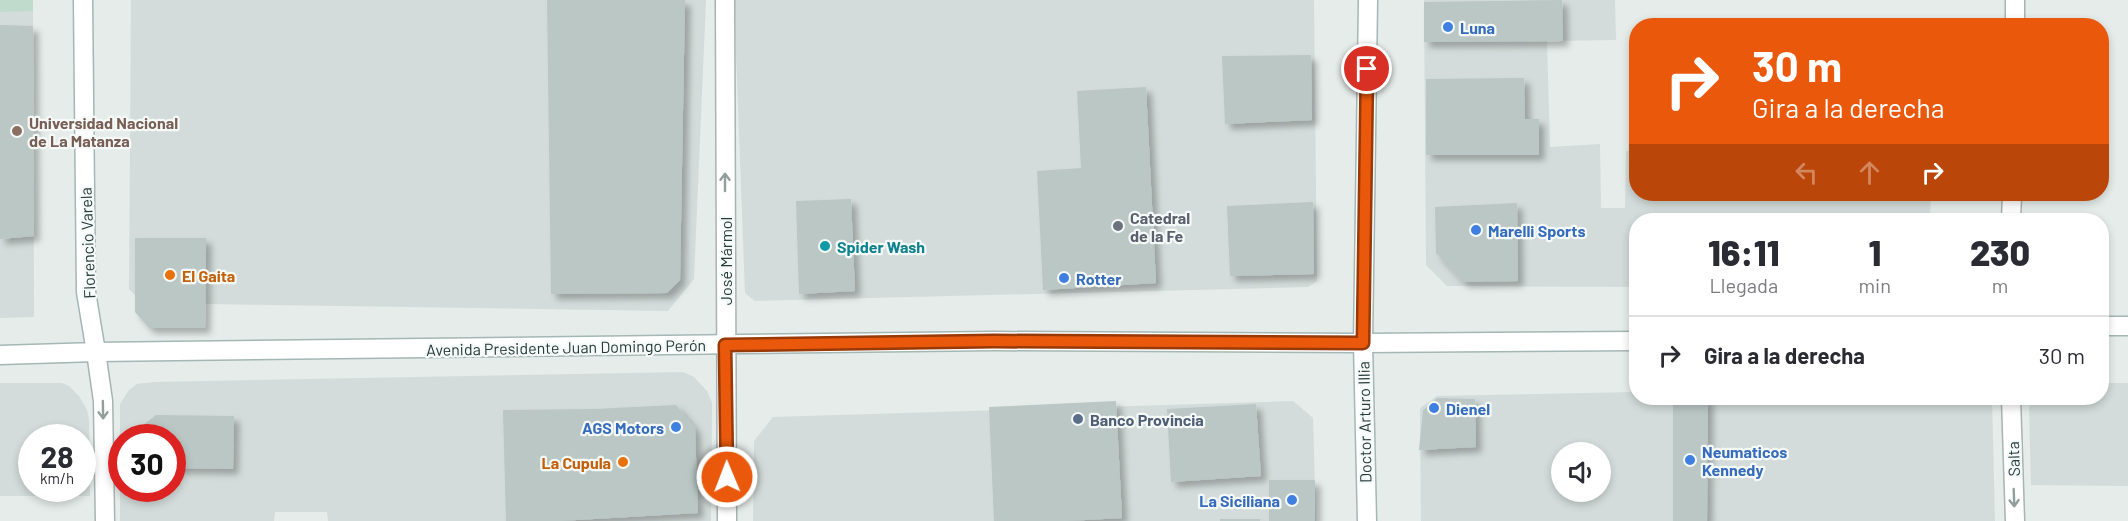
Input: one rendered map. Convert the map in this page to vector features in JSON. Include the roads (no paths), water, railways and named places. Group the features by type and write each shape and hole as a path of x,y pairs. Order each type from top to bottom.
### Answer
{"main road":[{"name":"Florencio Varela","path":"83,0 86,292 103,401 105,521"},
{"name":"José Mármol","path":"725,0 727,521"},
{"name":"Doctor Arturo Illia","path":"1367,521 1363,343 1368,0"},
{"path":"2015,0 2015,18"},
{"path":"2109,326 2128,326"},
{"name":"Avenida Presidente Juan Domingo Perón","path":"0,354 994,341 1363,343 1629,341"},
{"name":"Salta","path":"2011,405 2015,521"}],"place":[{"name":"Luna","path":"1448,27"},
{"name":"Universidad Nacional de La Matanza","path":"17,131"},
{"name":"Catedral de la Fe","path":"1118,226"},
{"name":"Marelli Sports","path":"1476,230"},
{"name":"Spider Wash","path":"825,246"},
{"name":"El Gaita","path":"170,275"},
{"name":"Rotter","path":"1064,278"},
{"name":"Dienel","path":"1434,408"},
{"name":"Banco Provincia","path":"1078,419"},
{"name":"AGS Motors","path":"676,427"},
{"name":"Neumaticos Kennedy","path":"1690,460"},
{"name":"La Cupula","path":"623,462"},
{"name":"La Siciliana","path":"1292,500"}]}
